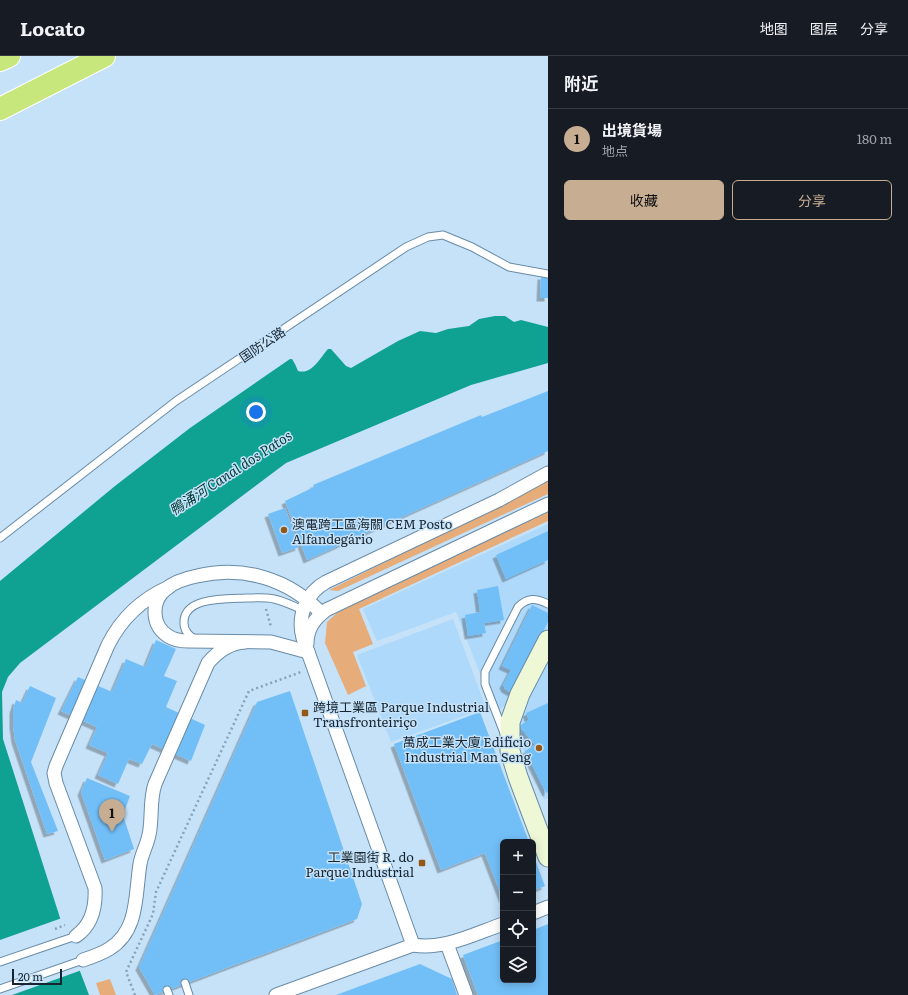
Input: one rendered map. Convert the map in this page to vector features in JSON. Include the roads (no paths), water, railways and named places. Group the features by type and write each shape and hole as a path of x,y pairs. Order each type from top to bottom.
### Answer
{"highway":[{"path":"0,60 9,56"},
{"path":"0,109 104,56"}],"main road":[{"path":"548,640 520,694 510,722 510,751 518,777 548,857"}],"street":[{"path":"413,945 301,633 301,623 305,605 314,591 326,582 499,500 548,473"},
{"path":"308,652 307,639 310,629 321,613 548,504"},
{"path":"76,936 85,926 93,913 95,903 94,888 55,781 54,773 108,645 117,630 128,616 145,600 187,579 204,574 222,572 239,572 274,580 290,588 305,605 321,613"},
{"path":"169,587 161,594 156,603 155,618 159,627 166,635 175,640 271,642 308,652"},
{"path":"83,960 103,953 112,947 124,935 130,925 135,909 141,859 150,832 152,793 155,784 208,663 222,649 236,643 246,642"},
{"path":"536,912 548,907"},
{"path":"276,995 413,945 433,946 447,944 500,925"},
{"path":"447,944 466,995"}],"lane":[{"name":"国防公路","path":"0,538 176,401 406,247 428,237 444,236 472,247 509,267 548,274"},
{"path":"202,641 192,638 187,633 184,621 186,614 193,606 210,600 267,598 305,605"},
{"path":"510,751 485,684 485,672 518,607 527,600 533,598 540,599 548,604"},
{"path":"0,962 76,936"},
{"path":"0,990 83,960"},
{"path":"185,983 190,995"}],"water":[{"name":"鴨涌河 Canal dos Patos","path":"505,316 514,322 521,320 548,327 548,363 471,385 286,463 20,663 8,677 2,692 3,739 61,921 89,995 0,995 0,581 115,486 190,428 290,359 292,359 298,371 303,372 312,368 328,349 331,349 346,366 351,368 398,341 420,331 436,333 448,329 469,326 479,319"}],"place":[{"name":"澳電跨工區海關 CEM Posto Alfandegário","path":"284,530"},
{"name":"跨境工業區 Parque Industrial Transfronteiriço","path":"305,713"},
{"name":"萬成工業大廈 Edifício Industrial Man Seng","path":"539,748"},
{"name":"出境貨場","path":"112,832"},
{"name":"工業園街 R. do Parque Industrial","path":"422,863"}]}
